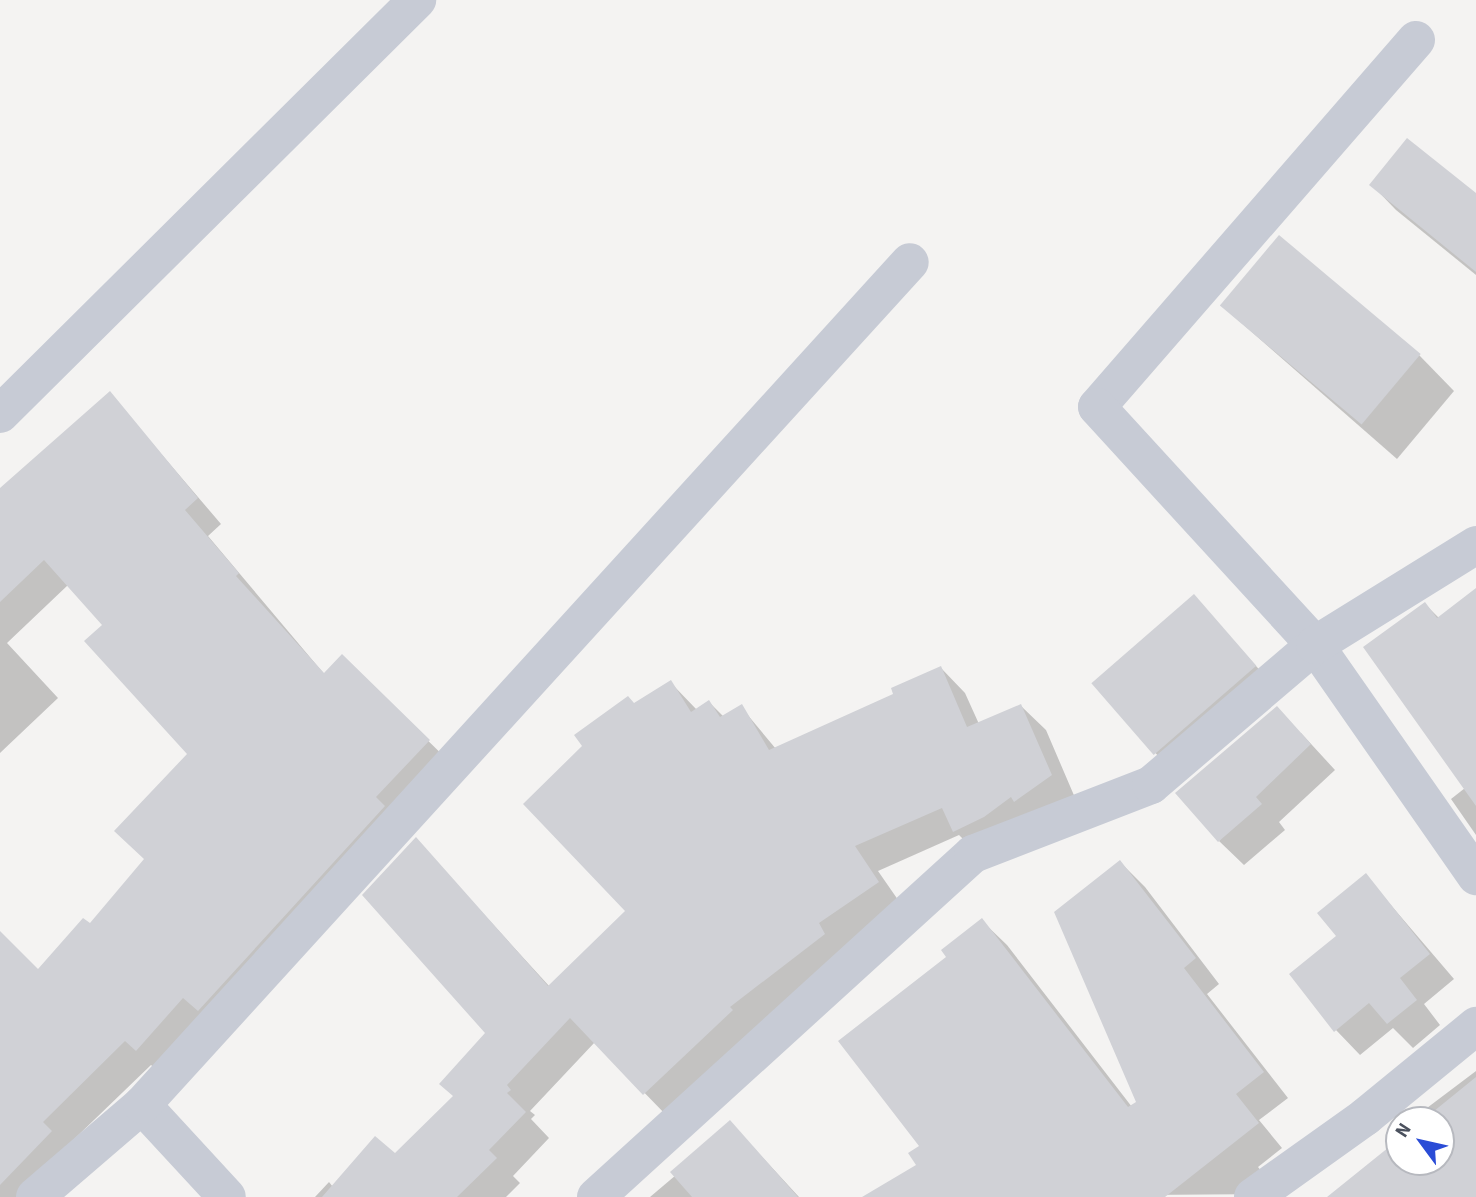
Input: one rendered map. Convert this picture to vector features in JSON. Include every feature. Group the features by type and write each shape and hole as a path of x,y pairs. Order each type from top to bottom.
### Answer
{"street":[{"path":"0,414 417,0"},
{"path":"1416,40 1097,407 1315,645 1476,876"},
{"path":"35,1197 142,1105 910,262"},
{"path":"596,1197 973,854 1151,785 1315,645 1476,545"},
{"path":"1253,1197 1365,1117 1476,1026"},
{"path":"142,1105 227,1197"}],"building":[{"path":"1407,138 1476,193 1476,272 1369,185"},
{"path":"1279,235 1421,354 1362,424 1220,305"},
{"path":"110,391 198,498 185,510 239,573 236,576 324,673 342,654 430,740 376,797 385,806 198,1011 183,998 136,1051 125,1041 43,1122 52,1131 0,1185 0,931 38,969 83,918 90,923 144,859 114,831 187,754 84,641 102,625 44,560 0,602 0,488"},
{"path":"1476,588 1476,806 1363,647 1425,602 1437,618"},
{"path":"1194,594 1256,666 1154,755 1091,683"},
{"path":"941,666 967,727 1021,704 1052,775 1014,802 1011,797 984,817 953,832 942,808 855,846 879,882 819,923 825,934 730,1007 733,1010 643,1095 570,1018 507,1085 511,1090 507,1093 526,1112 489,1150 497,1158 457,1197 322,1197 375,1136 395,1153 453,1096 439,1084 485,1033 362,895 416,837 548,986 625,911 523,804 582,746 574,735 628,696 634,703 671,680 691,712 709,700 720,717 742,704 769,750 893,694 891,688"},
{"path":"1277,706 1311,744 1256,797 1262,804 1218,842 1175,793"},
{"path":"1120,860 1196,958 1184,968 1264,1072 1236,1094 1259,1123 1165,1197 862,1197 916,1165 908,1153 919,1146 838,1041 946,957 941,950 982,918 1128,1107 1136,1102 1054,912"},
{"path":"1366,873 1430,954 1400,978 1417,1000 1387,1024 1369,1003 1334,1032 1289,974 1336,936 1317,913"},
{"path":"1476,1077 1476,1197 1327,1197 1385,1150 1385,1176 1455,1176 1455,1106 1440,1106"},
{"path":"730,1120 798,1197 692,1197 670,1172"}]}
